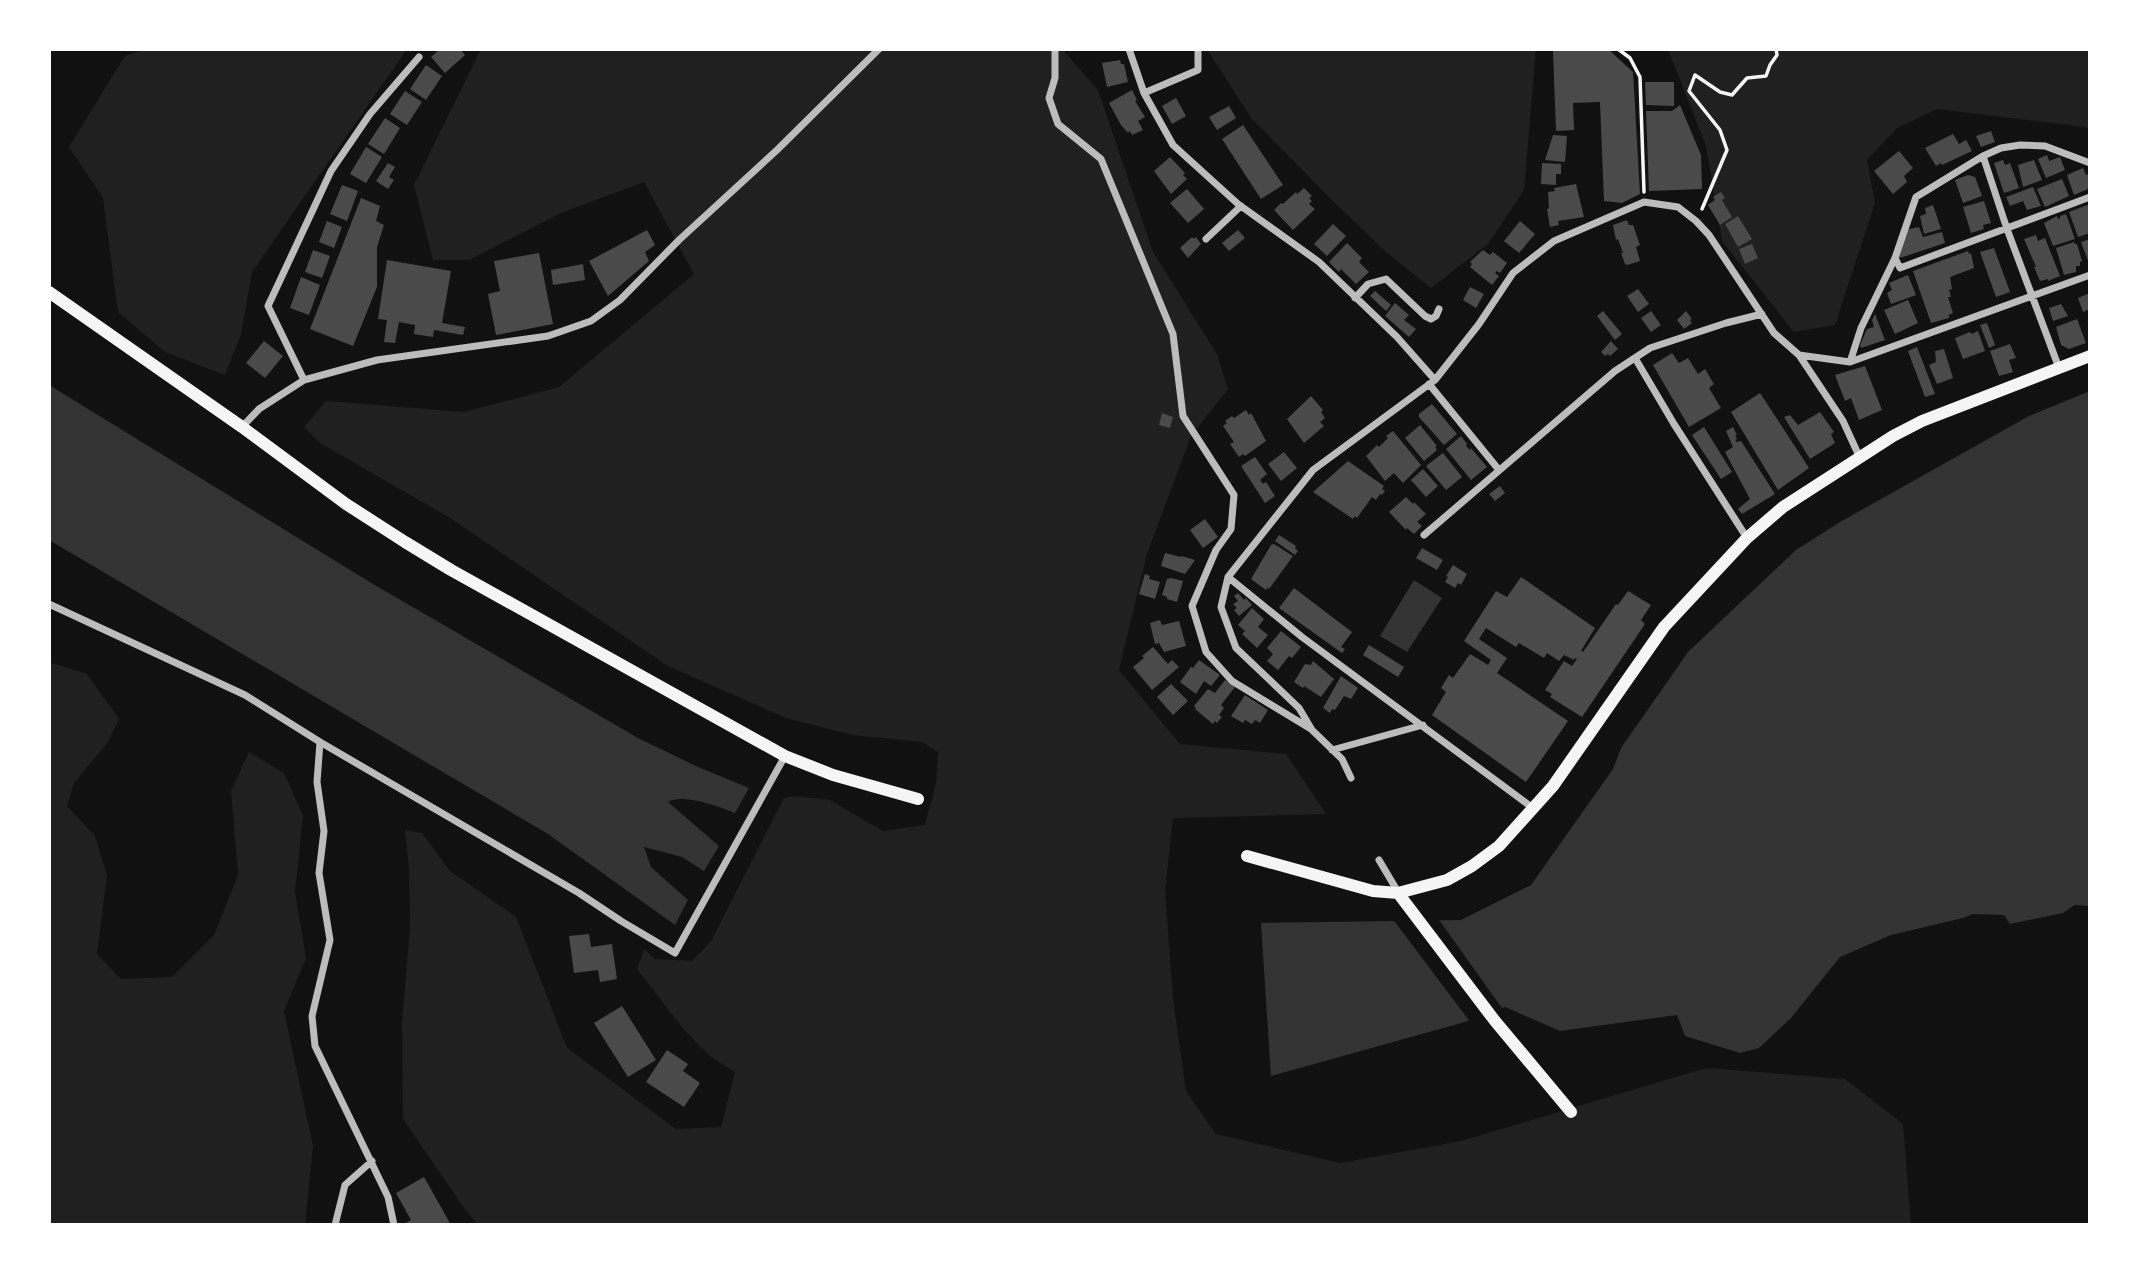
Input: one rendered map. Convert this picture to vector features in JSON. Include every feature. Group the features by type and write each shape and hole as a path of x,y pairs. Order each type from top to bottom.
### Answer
{"main road":[{"path":"49,292 242,427 346,505 451,570 785,756 833,775 919,799"},
{"path":"1247,856 1373,891 1398,893 1447,880 1472,866 1499,846 1553,786 1664,627 1747,537 1783,507 1893,436 1922,421 2090,356"},
{"path":"1398,893 1570,1112"}],"street":[{"path":"242,427 260,409 304,380 377,360 548,336 591,321 620,300 679,240 778,150 879,49"},
{"path":"1055,49 1055,78 1049,97 1058,124 1101,159 1173,334 1183,416 1234,495 1231,529 1216,550 1192,606 1206,652 1232,681 1312,730 1342,759 1351,778"},
{"path":"1129,49 1144,93 1173,145 1241,206 1319,262 1397,337 1499,470"},
{"path":"1144,93 1198,70 1198,49"},
{"path":"304,380 268,306 331,171 370,114 419,57"},
{"path":"1850,362 1861,328 1895,258 1916,197 2001,148 2020,145 2045,146 2090,163"},
{"path":"1983,156 2059,368"},
{"path":"1895,258 1900,268 2090,197"},
{"path":"1312,730 1299,708 1236,648 1221,607 1228,577 1313,470 1432,382 1479,324 1513,273 1555,241 1644,202 1678,207 1696,220 1709,235 1774,333 1799,355 1843,421 1860,458"},
{"path":"1206,239 1241,206"},
{"path":"1799,355 1850,362 2090,275"},
{"path":"1355,298 1368,284 1386,279 1425,316 1431,319 1436,317 1439,309"},
{"path":"1424,535 1615,371 1650,348 1762,314"},
{"path":"1635,358 1747,537"},
{"path":"1228,577 1302,637 1533,808"},
{"path":"49,604 245,695 320,742 579,892 675,953 785,756"},
{"path":"1332,750 1423,725"},
{"path":"320,742 317,782 324,831 319,873 330,940 312,1016 315,1046 388,1197 394,1225"},
{"path":"1379,860 1398,893"},
{"path":"335,1225 345,1185 372,1161"}],"path":[{"path":"1618,49 1630,58 1640,77 1644,202"},
{"path":"1696,220 1727,150 1720,130 1689,91 1695,75 1720,92 1732,95 1747,78 1766,76 1777,55 1776,49"}],"shaded area":[{"path":"146,49 407,49 252,272 241,334 225,375 165,352 118,312 103,198 69,147 125,56"},
{"path":"481,49 1062,49 1098,90 1153,252 1217,354 1228,389 1191,436 1147,554 1119,670 1180,744 1286,754 1326,814 1173,818 1165,890 1173,999 1186,1091 1216,1134 1340,1163 1461,1141 1706,1068 1845,1079 1903,1124 1911,1225 478,1225 403,1119 402,1023 410,926 405,830 422,833 450,871 516,917 567,1048 676,1129 721,1127 735,1072 711,1057 698,1044 679,1024 637,969 644,949 655,959 692,961 711,941 784,798 795,796 830,800 883,831 925,825 936,783 938,752 922,742 852,735 786,718 668,666 450,518 320,443 304,427 326,401 464,412 559,387 694,274 644,182 561,213 469,260 433,260 414,185"},
{"path":"1207,49 1536,49 1524,190 1488,244 1431,288 1386,252 1251,118"},
{"path":"1668,49 2090,49 2090,129 1937,109 1897,128 1867,160 1875,203 1835,325 1794,332 1722,241 1706,146"},
{"path":"49,385 373,584 638,738 749,788 735,813 692,800 668,802 719,846 704,871 682,857 644,847 651,867 688,900 675,925 548,834 49,540"},
{"path":"2090,391 2090,906 2075,905 2063,913 2010,924 2004,915 1973,914 1891,935 1840,957 1791,1018 1759,1048 1740,1053 1685,1036 1677,1015 1560,1031 1505,1007 1465,1022 1271,1076 1261,923 1461,920 1531,885 1613,769 1621,748 1688,652 1796,550 1840,522 2029,416"},
{"path":"1414,580 1442,598 1407,652 1380,636"},
{"path":"49,662 87,674 119,719 108,742 74,783 67,806 95,836 107,875 97,954 121,979 172,977 214,935 238,875 231,791 249,752 284,773 303,816 295,892 306,958 284,1011 313,1146 305,1225 49,1225"}],"pier":[{"path":"1437,917 1504,1011 1471,1023 1395,922 1389,918"}],"building":[{"path":"440,49 460,49 465,55 445,73 431,57"},
{"path":"1555,49 1608,49 1633,72 1640,194 1622,203 1604,201 1600,102 1573,103 1574,130 1556,131"},
{"path":"1120,60 1121,64 1124,64 1128,82 1107,87 1102,63"},
{"path":"426,65 442,76 426,100 410,89"},
{"path":"1645,82 1674,82 1674,106 1646,105"},
{"path":"1132,90 1145,117 1138,121 1143,130 1132,135 1121,125 1109,103"},
{"path":"405,91 422,102 407,125 390,114"},
{"path":"1176,98 1186,116 1172,124 1162,106"},
{"path":"1680,105 1701,155 1702,189 1649,191 1646,111 1672,111"},
{"path":"1229,106 1236,118 1217,130 1209,117"},
{"path":"385,118 400,128 384,154 368,144"},
{"path":"1243,125 1283,185 1261,199 1222,139"},
{"path":"1991,131 1995,142 1981,147 1976,136"},
{"path":"1953,134 1959,144 1966,140 1972,151 1936,166 1925,148"},
{"path":"1553,135 1567,136 1565,162 1545,160"},
{"path":"366,147 382,157 366,183 350,174"},
{"path":"1899,151 1913,168 1904,176 1907,182 1893,194 1874,171"},
{"path":"2047,155 2049,161 2060,157 2065,170 2046,178 2038,159"},
{"path":"1170,157 1187,179 1171,194 1154,171"},
{"path":"2003,160 2005,165 2010,163 2019,188 2004,193 1994,163"},
{"path":"2034,160 2042,180 2023,187 2018,165"},
{"path":"388,163 395,167 389,177 394,180 388,189 376,181"},
{"path":"1542,163 1561,164 1561,174 1556,174 1556,185 1541,184"},
{"path":"2083,168 2086,175 2090,174 2090,188 2074,195 2067,175"},
{"path":"1968,175 1975,177 1982,196 1963,203 1955,180"},
{"path":"2062,179 2069,196 2045,207 2037,189"},
{"path":"1576,184 1584,217 1558,221 1559,225 1550,227 1548,192 1555,191 1554,188"},
{"path":"342,185 358,191 347,221 330,214"},
{"path":"2033,187 2041,206 2027,210 2023,201 2010,206 2006,197"},
{"path":"1304,188 1312,196 1309,198 1312,201 1309,204 1315,209 1293,230 1274,210"},
{"path":"1187,189 1204,209 1188,223 1170,203"},
{"path":"1721,192 1725,198 1722,200 1732,217 1720,225 1708,205 1715,200 1713,197"},
{"path":"361,198 380,206 376,221 384,225 377,247 377,287 353,346 310,329"},
{"path":"1984,201 1991,223 1983,225 1984,229 1971,233 1963,207"},
{"path":"2090,204 2090,233 2078,237 2069,212"},
{"path":"1933,205 1941,229 1924,234 1920,216 1926,214 1925,208"},
{"path":"2066,214 2075,239 2053,246 2044,223"},
{"path":"1738,216 1752,239 1738,247 1725,224"},
{"path":"1627,220 1629,225 1633,225 1640,245 1636,247 1640,261 1627,265 1618,239 1616,240 1613,225"},
{"path":"327,221 342,227 334,248 319,242"},
{"path":"1520,221 1535,234 1519,253 1504,241"},
{"path":"1333,224 1346,236 1327,256 1314,244"},
{"path":"1919,227 1923,237 1942,232 1945,243 1900,258 1898,254 1909,229"},
{"path":"647,230 655,245 645,252 649,261 608,296 589,261"},
{"path":"1238,230 1245,238 1229,251 1222,243"},
{"path":"2036,235 2038,241 2045,238 2060,276 2048,281 2040,281 2024,239"},
{"path":"1192,237 1196,237 1201,244 1188,258 1180,248"},
{"path":"2090,239 2090,266 2081,242"},
{"path":"2074,242 2082,261 2080,266 2076,266 2076,272 2064,275 2056,248"},
{"path":"1347,243 1362,258 1359,262 1369,272 1356,284 1341,269 1339,272 1329,262"},
{"path":"1752,244 1758,258 1745,264 1739,249"},
{"path":"1994,248 2010,292 1996,297 1980,252"},
{"path":"313,250 330,256 322,278 305,272"},
{"path":"1483,250 1490,255 1493,252 1507,263 1500,273 1495,273 1499,276 1492,285 1470,267 1470,262"},
{"path":"1968,251 1971,253 1974,268 1950,277 1952,289 1949,290 1951,297 1948,297 1953,313 1949,318 1931,323 1913,271"},
{"path":"539,253 553,324 496,335 488,294 500,291 494,261"},
{"path":"387,260 451,271 442,323 465,327 463,335 434,330 433,337 414,334 415,325 399,322 395,343 384,342 387,320 378,319"},
{"path":"583,264 585,280 553,285 551,270"},
{"path":"1908,275 1916,295 1891,304 1887,293 1892,290 1889,283"},
{"path":"301,277 320,285 309,315 290,308"},
{"path":"1470,287 1484,294 1476,308 1463,300"},
{"path":"1638,289 1649,304 1638,312 1627,296"},
{"path":"1375,291 1391,305 1386,311 1370,296"},
{"path":"2090,293 2090,309 2083,312 2078,298"},
{"path":"1908,300 1918,323 1895,334 1884,310"},
{"path":"1395,303 1409,315 1404,320 1416,329 1409,337 1385,316"},
{"path":"2061,304 2068,316 2053,321 2049,308"},
{"path":"1603,311 1622,334 1615,340 1597,316"},
{"path":"1651,311 1661,325 1651,332 1641,318"},
{"path":"1686,311 1692,323 1684,329 1677,320"},
{"path":"1875,314 1885,340 1861,348 1867,329 1874,327 1872,320"},
{"path":"2077,319 2086,343 2069,349 2061,345 2056,327"},
{"path":"1987,323 1995,345 1989,348 1980,325"},
{"path":"1978,331 1985,351 1963,359 1955,338"},
{"path":"264,341 283,356 265,378 246,363"},
{"path":"1611,341 1618,349 1610,356 1605,356 1601,352"},
{"path":"2010,344 2016,358 2009,360 2013,372 1999,376 1990,351"},
{"path":"1917,347 1935,394 1925,397 1908,351"},
{"path":"1944,349 1953,378 1937,384 1929,365 1936,362 1935,351"},
{"path":"1672,353 1679,363 1688,358 1698,374 1705,369 1714,384 1709,388 1721,408 1689,427 1653,365"},
{"path":"1865,366 1882,410 1859,420 1851,398 1845,401 1835,375"},
{"path":"1760,393 1809,468 1778,490 1731,412"},
{"path":"1311,396 1323,410 1321,412 1325,418 1320,422 1324,426 1304,443 1287,419"},
{"path":"1432,404 1457,434 1444,445 1419,417 1419,414"},
{"path":"1246,410 1249,415 1251,413 1266,441 1245,456 1243,454 1239,457 1230,444 1234,442 1223,426 1232,416 1234,418"},
{"path":"1820,412 1834,432 1831,434 1835,443 1810,459 1784,417 1790,415 1798,425"},
{"path":"1162,413 1173,417 1170,428 1159,425"},
{"path":"1420,425 1437,446 1437,450 1424,461 1405,438"},
{"path":"1704,427 1732,472 1721,479 1692,435"},
{"path":"1733,427 1737,435 1735,440 1741,441 1775,494 1742,514 1738,509 1750,499 1725,452 1733,447 1726,431"},
{"path":"1393,431 1421,465 1403,483 1394,473 1385,481 1366,456 1377,445 1379,447"},
{"path":"1461,436 1466,446 1470,450 1471,448 1487,467 1471,480 1446,449"},
{"path":"1284,452 1297,468 1281,481 1268,464"},
{"path":"1443,453 1462,477 1446,490 1426,466"},
{"path":"1255,457 1267,474 1260,480 1263,484 1266,482 1275,496 1265,503 1241,466"},
{"path":"1348,461 1384,486 1382,489 1385,491 1376,500 1372,497 1357,518 1355,516 1353,519 1313,492"},
{"path":"1423,469 1438,486 1426,497 1411,480"},
{"path":"1500,486 1505,493 1495,501 1489,494"},
{"path":"1406,497 1426,514 1417,522 1422,526 1414,534 1407,528 1406,530 1389,512"},
{"path":"1205,519 1218,537 1203,548 1190,530"},
{"path":"1279,535 1296,546 1298,551 1295,555 1275,541"},
{"path":"1274,544 1293,556 1266,590 1251,579"},
{"path":"1422,548 1443,560 1437,570 1416,558"},
{"path":"1165,553 1195,560 1185,574 1161,566"},
{"path":"1453,565 1467,574 1461,585 1458,583 1455,588 1445,582"},
{"path":"1145,574 1150,576 1149,579 1160,582 1155,599 1139,594"},
{"path":"1521,577 1595,628 1581,651 1583,652 1628,591 1651,605 1641,620 1645,624 1582,717 1550,697 1552,694 1545,690 1564,661 1572,666 1577,659 1564,655 1559,661 1547,653 1544,658 1519,643 1516,647 1486,628 1479,639 1507,658 1497,673 1568,721 1526,782 1432,715 1446,692 1441,688 1449,675 1453,678 1470,654 1488,665 1491,660 1464,641 1496,591 1507,597"},
{"path":"1167,579 1183,581 1177,602 1162,595"},
{"path":"1294,588 1352,632 1341,647 1345,649 1342,653 1279,608"},
{"path":"1238,593 1252,605 1239,616 1233,604 1238,601 1234,596"},
{"path":"1252,608 1264,619 1258,627 1268,635 1257,648 1242,634 1245,631 1238,625"},
{"path":"1160,620 1162,625 1179,621 1186,646 1164,652 1159,643 1155,644 1150,623"},
{"path":"1281,631 1301,647 1292,658 1289,656 1278,670 1267,661 1273,654 1267,648"},
{"path":"1369,645 1404,667 1398,677 1363,655"},
{"path":"1153,647 1168,664 1172,660 1179,667 1152,690 1133,667"},
{"path":"1199,660 1220,675 1211,686 1204,681 1196,694 1180,682"},
{"path":"1313,661 1334,679 1321,697 1294,682 1305,664 1311,665"},
{"path":"1341,676 1358,688 1351,699 1344,696 1330,713 1323,708"},
{"path":"1225,680 1235,687 1221,705 1224,708 1219,715 1222,717 1213,724 1194,706 1208,689 1215,693"},
{"path":"1171,684 1188,701 1173,715 1157,697"},
{"path":"1245,695 1268,710 1260,723 1255,720 1252,724 1245,720 1243,723 1231,716"},
{"path":"589,934 591,947 612,944 617,979 600,982 598,970 574,973 569,936"},
{"path":"622,1006 656,1060 628,1077 594,1023"},
{"path":"667,1050 688,1064 683,1071 700,1083 684,1107 646,1082"},
{"path":"424,1177 451,1225 402,1225 411,1220 396,1193"}]}
